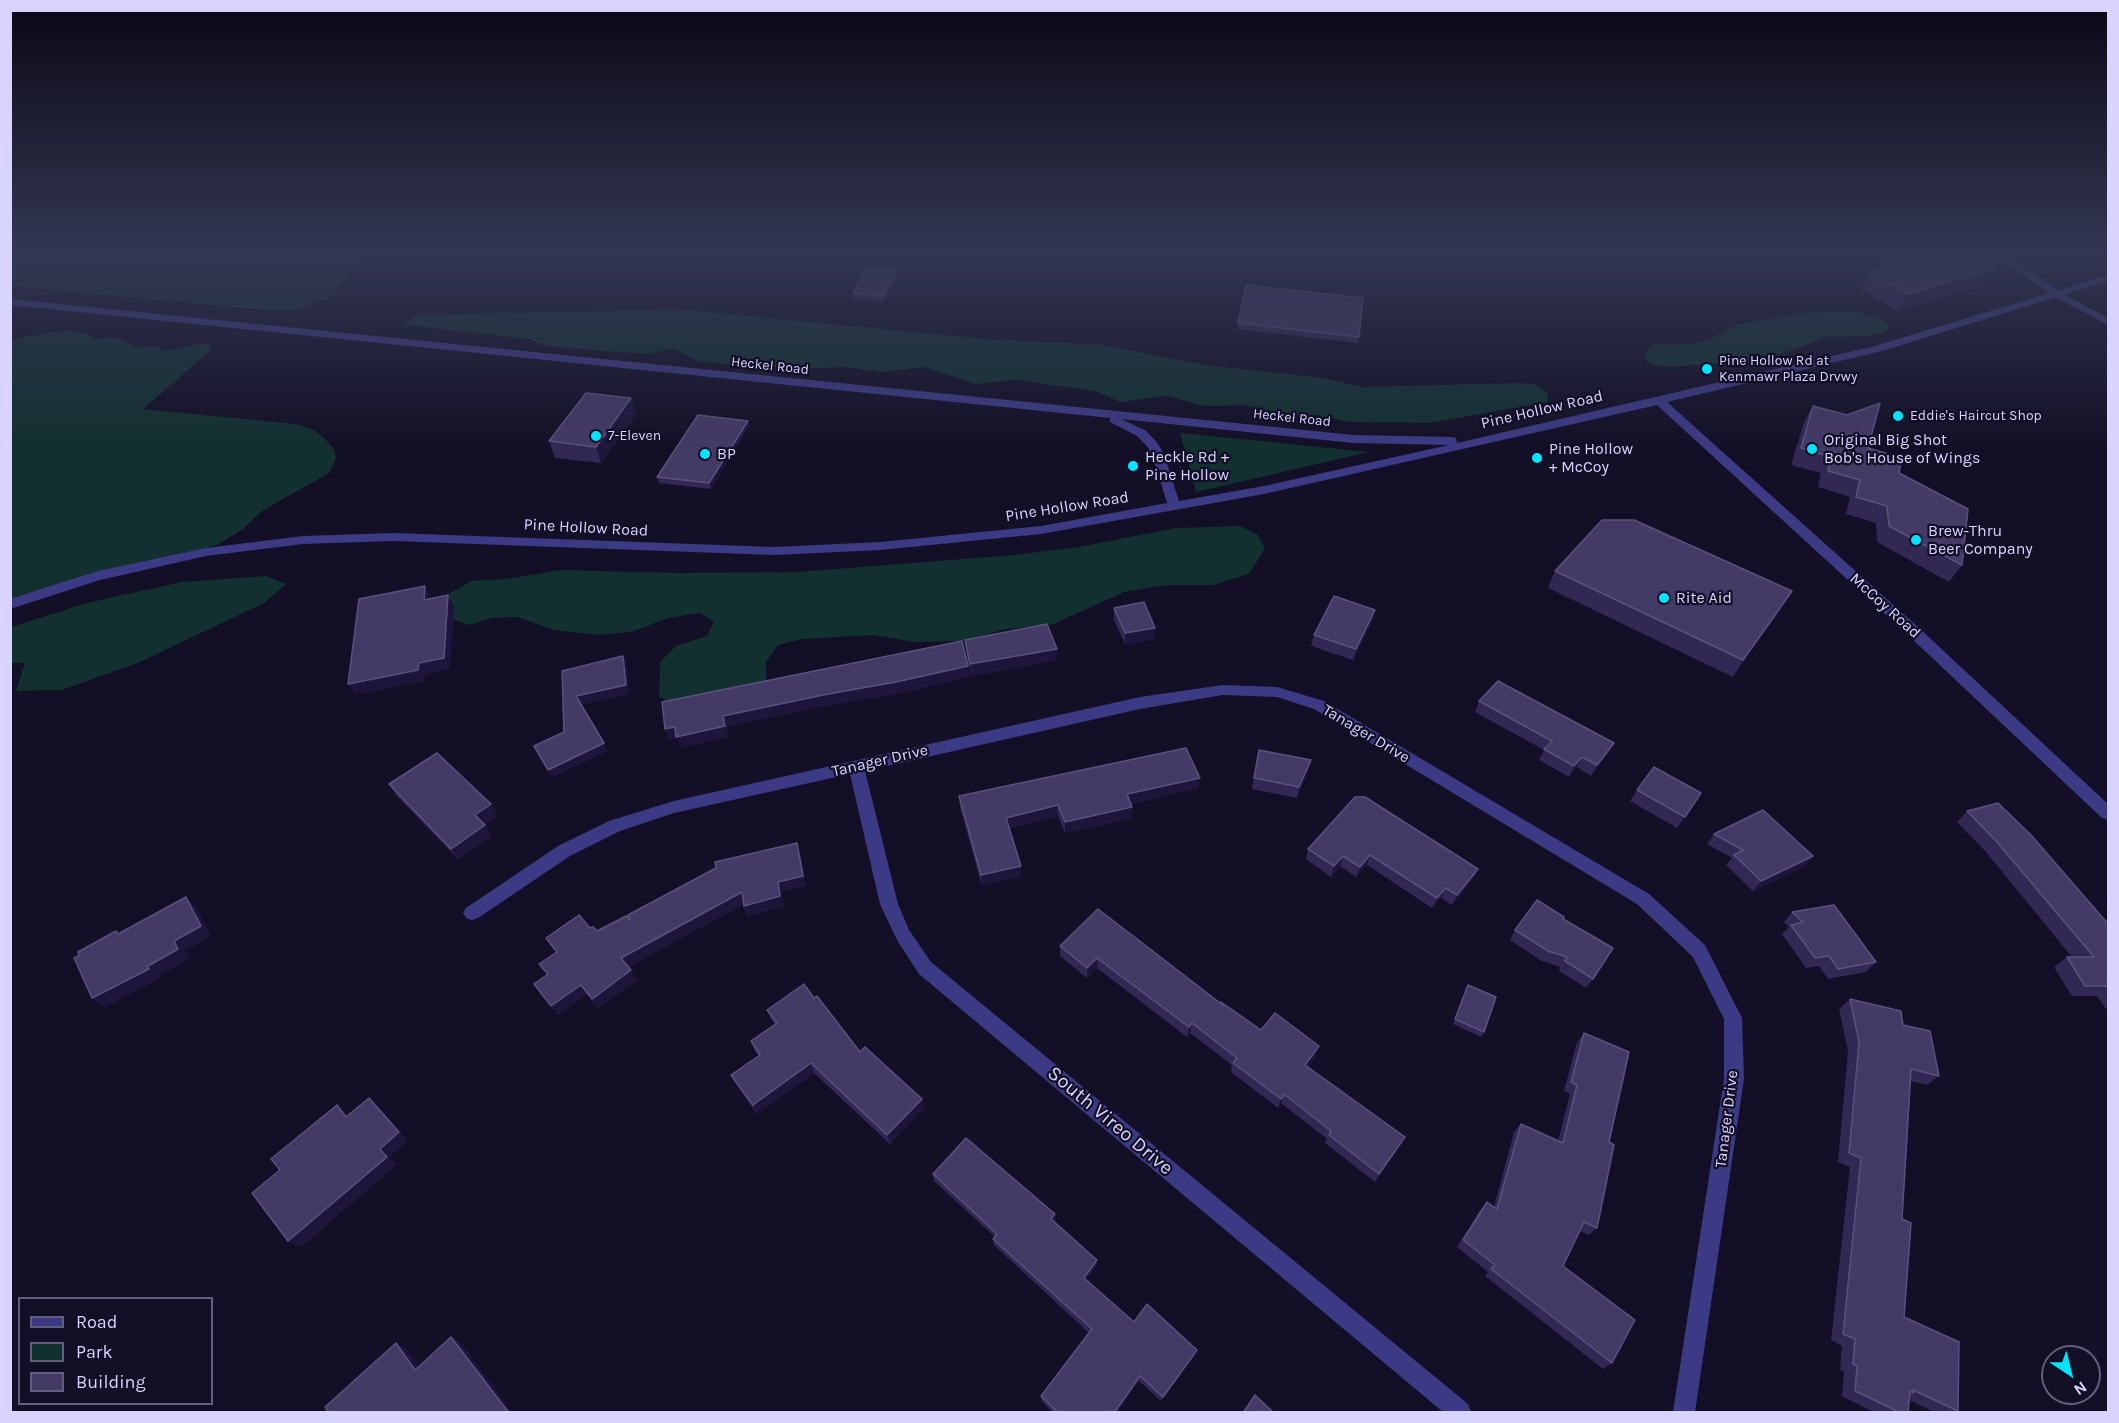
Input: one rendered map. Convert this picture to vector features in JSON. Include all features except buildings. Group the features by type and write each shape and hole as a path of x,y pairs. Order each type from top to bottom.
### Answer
{"street":[{"name":"Heckel Road","path":"169,318 1354,439 1399,442 1484,440"},
{"name":"Pine Hollow Road","path":"10,604 98,576 206,552 303,540 394,537 774,551 881,546 1041,530 1264,490 1659,401 1878,349 1978,318"},
{"name":"McCoy Road","path":"1659,401 1914,632 2109,813"},
{"name":"Heckel Road","path":"1097,414 1141,433 1152,444 1158,454 1174,507"},
{"name":"Tanager Drive","path":"472,913 564,851 615,826 674,807 1140,703 1222,690 1277,692 1319,705 1643,898 1699,951 1733,1018 1734,1079 1684,1413"},
{"name":"South Vireo Drive","path":"856,766 889,904 903,935 926,968 1460,1413"}],"green space":[{"path":"413,318 775,318 996,340 1097,344 1206,365 1324,378 1362,387 1521,383 1536,385 1547,392 1548,402 1429,423 1350,422 1315,415 1280,416 1245,405 1205,406 1167,396 1120,402 1096,391 1016,380 975,384 925,367 882,372 845,367 795,369 741,366 699,361 673,348 650,354 544,346 530,339 404,325"},
{"path":"1773,318 1880,318 1890,327 1884,333 1866,336 1826,337 1793,350 1757,360 1668,367 1655,365 1645,360 1644,354 1651,346 1659,343 1694,344 1710,340 1722,331 1739,324"},
{"path":"67,330 87,334 95,339 115,337 139,348 156,346 165,351 199,344 211,345 211,350 143,409 296,424 314,430 334,449 336,459 329,473 262,511 243,529 217,545 11,602 11,339"},
{"path":"1180,433 1369,452 1196,492"},
{"path":"1240,526 1258,535 1265,549 1249,574 1213,585 1167,585 1124,592 1051,625 1006,629 963,641 916,642 872,635 802,639 778,645 766,662 766,680 753,698 678,705 659,697 660,662 676,646 707,636 714,622 700,613 668,618 631,632 599,635 554,630 518,617 492,618 469,625 452,619 438,609 444,596 472,581 506,579 561,570 678,573 798,572 1014,555 1079,547 1175,528"},
{"path":"266,576 286,584 264,603 140,662 62,690 16,691 25,663 11,663 11,627 87,603 182,582"}],"place":[{"name":"Pine Hollow Rd at Kenmawr Plaza Drvwy","path":"1707,369"},
{"name":"Eddie's Haircut Shop","path":"1898,416"},
{"name":"7-Eleven","path":"596,436"},
{"name":"Original Big Shot Bob's House of Wings","path":"1812,449"},
{"name":"BP","path":"705,454"},
{"name":"Pine Hollow + McCoy","path":"1537,458"},
{"name":"Heckle Rd + Pine Hollow","path":"1133,466"},
{"name":"Brew-Thru Beer Company","path":"1916,540"},
{"name":"Rite Aid","path":"1664,598"}]}
